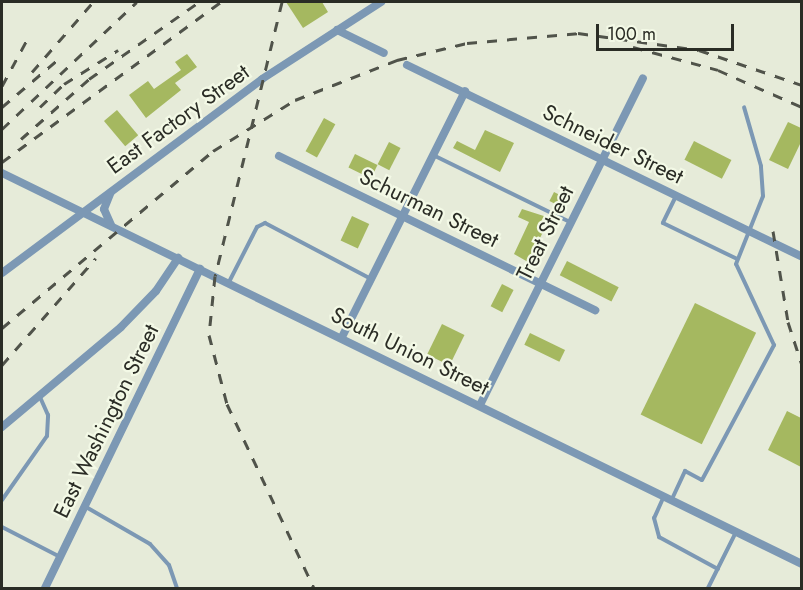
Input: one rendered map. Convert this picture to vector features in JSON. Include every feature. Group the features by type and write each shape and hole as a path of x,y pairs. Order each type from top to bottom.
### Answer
{"street":[{"name":"East Factory Street","path":"2,273 112,189 337,30 381,2"},
{"path":"337,30 384,53"},
{"name":"Schneider Street","path":"407,65 465,91 801,257"},
{"name":"Treat Street","path":"480,405 643,78"},
{"path":"342,337 465,91"},
{"name":"Schurman Street","path":"279,156 595,310"},
{"name":"South Union Street","path":"2,173 342,337 801,564"},
{"path":"111,226 104,209 112,189"},
{"path":"2,427 148,300 178,258"},
{"name":"East Washington Street","path":"45,588 200,269"}],"lane":[{"path":"737,259 763,196 761,166 744,107"},
{"path":"433,154 570,222"},
{"path":"677,195 663,223 737,259 774,345 702,480 685,471 654,518 659,537 718,569"},
{"path":"229,282 257,227 265,223 371,279"},
{"path":"2,500 47,436 48,415 39,396"},
{"path":"85,507 150,544 169,565 177,588"},
{"path":"2,526 61,557"},
{"path":"708,588 736,532"}],"building":[{"path":"286,2 322,2 328,12 303,28"},
{"path":"187,54 197,67 175,83 181,90 146,118 129,95 148,81 154,89 181,70 175,62"},
{"path":"117,110 138,135 125,146 104,121"},
{"path":"324,118 335,124 317,158 306,151"},
{"path":"788,122 801,128 801,142 788,169 769,160"},
{"path":"485,130 514,143 500,172 453,148 457,141 475,150"},
{"path":"694,141 731,160 722,179 684,160"},
{"path":"389,142 401,148 389,170 378,164"},
{"path":"355,154 377,165 371,178 348,167"},
{"path":"554,192 564,197 559,206 549,201"},
{"path":"522,209 550,218 528,262 514,254 529,222 518,217"},
{"path":"352,216 369,224 358,249 341,240"},
{"path":"567,261 619,287 611,302 560,275"},
{"path":"502,284 514,290 502,312 491,306"},
{"path":"695,303 756,333 702,444 641,414"},
{"path":"442,324 464,335 450,366 427,355"},
{"path":"530,333 565,350 559,362 524,345"},
{"path":"787,411 801,418 801,467 768,450"}],"railway":[{"path":"32,72 93,2"},
{"path":"2,129 137,2"},
{"path":"21,139 89,79 199,2"},
{"path":"2,162 221,2"},
{"path":"282,2 215,276 209,335 227,404 314,588"},
{"path":"2,328 213,151 295,100 397,60 467,43 578,33 699,50 802,85"},
{"path":"2,86 29,36"},
{"path":"633,47 718,70 802,107"},
{"path":"40,107 64,84 118,50"},
{"path":"2,107 61,57"},
{"path":"773,231 788,322 802,365"},
{"path":"2,365 96,258"}]}
